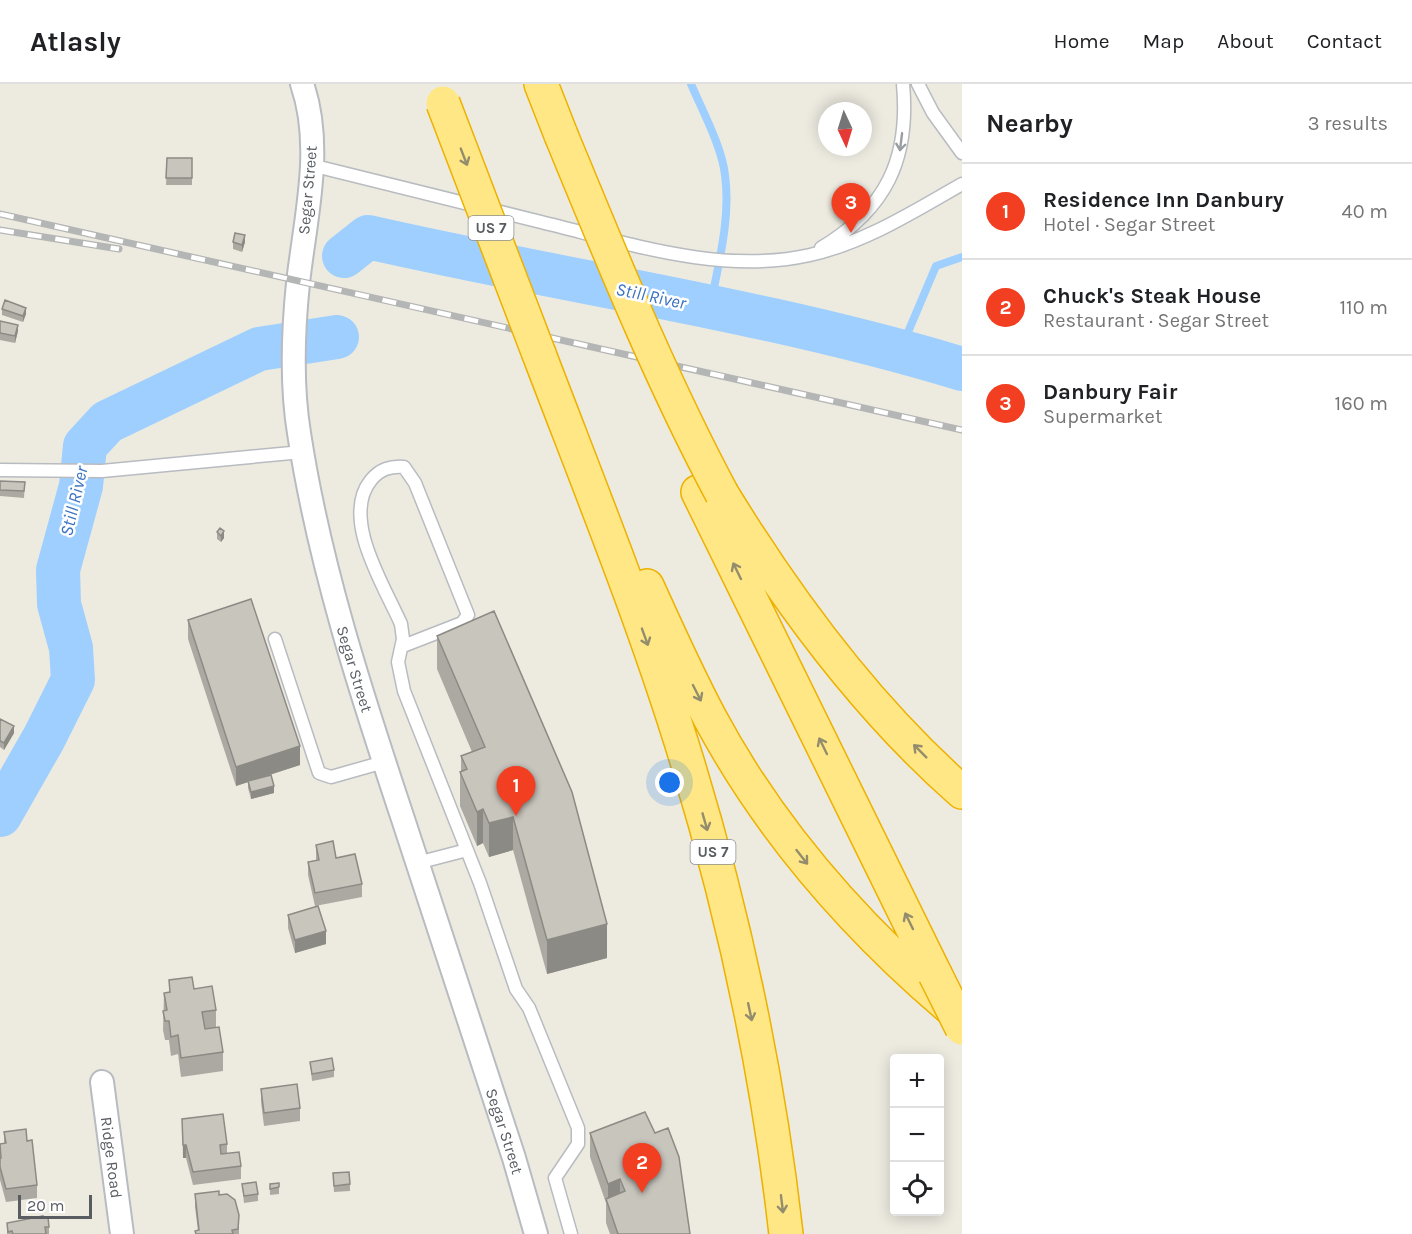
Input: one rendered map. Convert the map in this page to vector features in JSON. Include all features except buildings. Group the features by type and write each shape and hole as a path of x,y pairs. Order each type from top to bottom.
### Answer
{"highway":[{"path":"541,84 650,350 684,424 710,493 962,1028"},
{"name":"US 7","path":"440,93 539,354 595,485 687,761 711,844 751,1017 768,1105 786,1234"},
{"path":"595,485 696,691 727,748 768,811 846,911 962,1018"},
{"path":"710,493 845,667 899,729 962,792"}],"street":[{"name":"Segar Street","path":"302,84 311,127 311,165 294,319 294,385 302,452 333,591 384,762 514,1158 536,1234"},
{"name":"Ridge Road","path":"102,1082 123,1234"}],"lane":[{"path":"808,255 836,239 858,221 879,199 892,176 900,152 903,125 903,84"},
{"path":"918,84 933,113 962,153"},
{"path":"311,165 695,258 736,261 808,255 841,247 876,232 962,183"},
{"path":"0,470 102,471 302,452"},
{"path":"403,646 462,623 468,615 416,483 404,467 394,466 376,474 369,482 364,492 360,522 365,543 401,624 403,646 398,662 404,691 467,850 516,989 529,1008 578,1128 578,1144 555,1178 571,1234"},
{"path":"275,639 319,773 331,777 384,762"},
{"path":"417,863 467,850"}],"waterway":[{"path":"691,84 716,141 725,175 725,225 710,308"},
{"name":"Still River","path":"344,256 368,237 741,313 889,348 962,369"},
{"path":"900,351 936,266 962,257"},
{"name":"Still River","path":"0,815 44,738 73,680 71,648 59,604 58,570 81,486 85,446 107,422 259,349 337,337"}],"railway":[{"path":"0,214 962,430"},
{"path":"0,230 119,249"}],"place":[{"name":"Danbury Fair","path":"851,233"},
{"name":"Residence Inn Danbury","path":"516,816"},
{"name":"Chuck's Steak House","path":"642,1193"}]}
